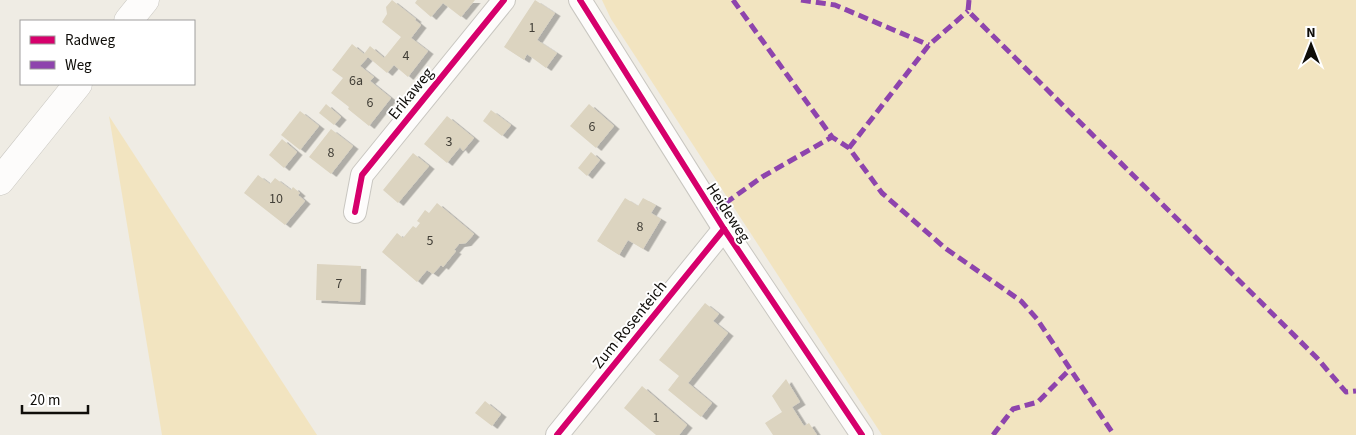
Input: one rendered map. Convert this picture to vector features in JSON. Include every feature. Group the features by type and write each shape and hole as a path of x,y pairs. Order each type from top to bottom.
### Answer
{"main road":[{"path":"129,20 145,0"},
{"path":"0,181 77,85"}],"street":[{"name":"Erikaweg","path":"355,212 362,175 504,0"},
{"name":"Heideweg","path":"580,0 724,230 862,435"},
{"name":"Zum Rosenteich","path":"557,435 724,230"}],"shaded area":[{"path":"602,0 1356,0 1356,435 882,435 611,19"},
{"path":"109,116 317,435 162,435"}],"building":[{"path":"392,0 421,25 411,38 428,51 408,77 394,65 387,73 368,57 360,66 374,77 370,81 391,98 369,126 331,93 343,78 332,70 352,44 364,54 370,46 384,58 401,37 382,22 387,14 386,7"},
{"path":"417,0 475,0 461,17 443,3 431,17 415,3"},
{"path":"535,0 555,13 537,40 557,53 546,68 527,54 524,60 504,47"},
{"path":"326,104 341,117 334,125 319,113"},
{"path":"589,104 614,126 596,148 570,126"},
{"path":"491,110 511,125 502,136 483,121"},
{"path":"300,111 319,126 300,150 281,135"},
{"path":"447,116 474,138 463,151 460,147 447,163 424,144"},
{"path":"331,129 353,146 331,174 309,157"},
{"path":"282,139 297,152 284,168 269,155"},
{"path":"591,152 600,160 587,176 578,168"},
{"path":"413,153 429,166 398,203 383,190"},
{"path":"258,175 270,184 275,178 291,190 293,187 305,201 285,225 244,193"},
{"path":"625,198 638,206 643,198 656,205 651,213 661,219 643,249 628,240 619,255 597,241"},
{"path":"437,203 474,234 466,243 459,244 454,250 456,251 443,267 441,265 433,274 427,270 417,282 382,252 397,233 403,238 413,226 416,228 420,223 417,221 425,210 429,213"},
{"path":"317,264 361,266 360,302 316,300"},
{"path":"705,303 719,314 713,321 728,333 688,383 712,403 701,417 668,390 679,376 659,360"},
{"path":"786,379 800,402 792,407 804,426 809,423 817,435 773,435 765,423 782,412 772,396"},
{"path":"642,386 687,425 679,435 656,435 624,408"},
{"path":"485,401 501,414 492,426 475,413"}],"marked path":[{"path":"733,0 832,137 849,148 882,193 945,248 1021,301 1037,319 1114,435"},
{"path":"801,0 835,5 929,45"},
{"path":"969,0 968,11 1317,358 1346,392 1356,391"},
{"path":"849,148 929,45 968,11"},
{"path":"713,212 762,177 832,137"},
{"path":"993,435 1013,409 1038,402 1070,369"}],"cycle path":[{"path":"355,212 362,175 504,0"},
{"path":"580,0 724,229 862,435"},
{"path":"557,435 724,229"}]}
